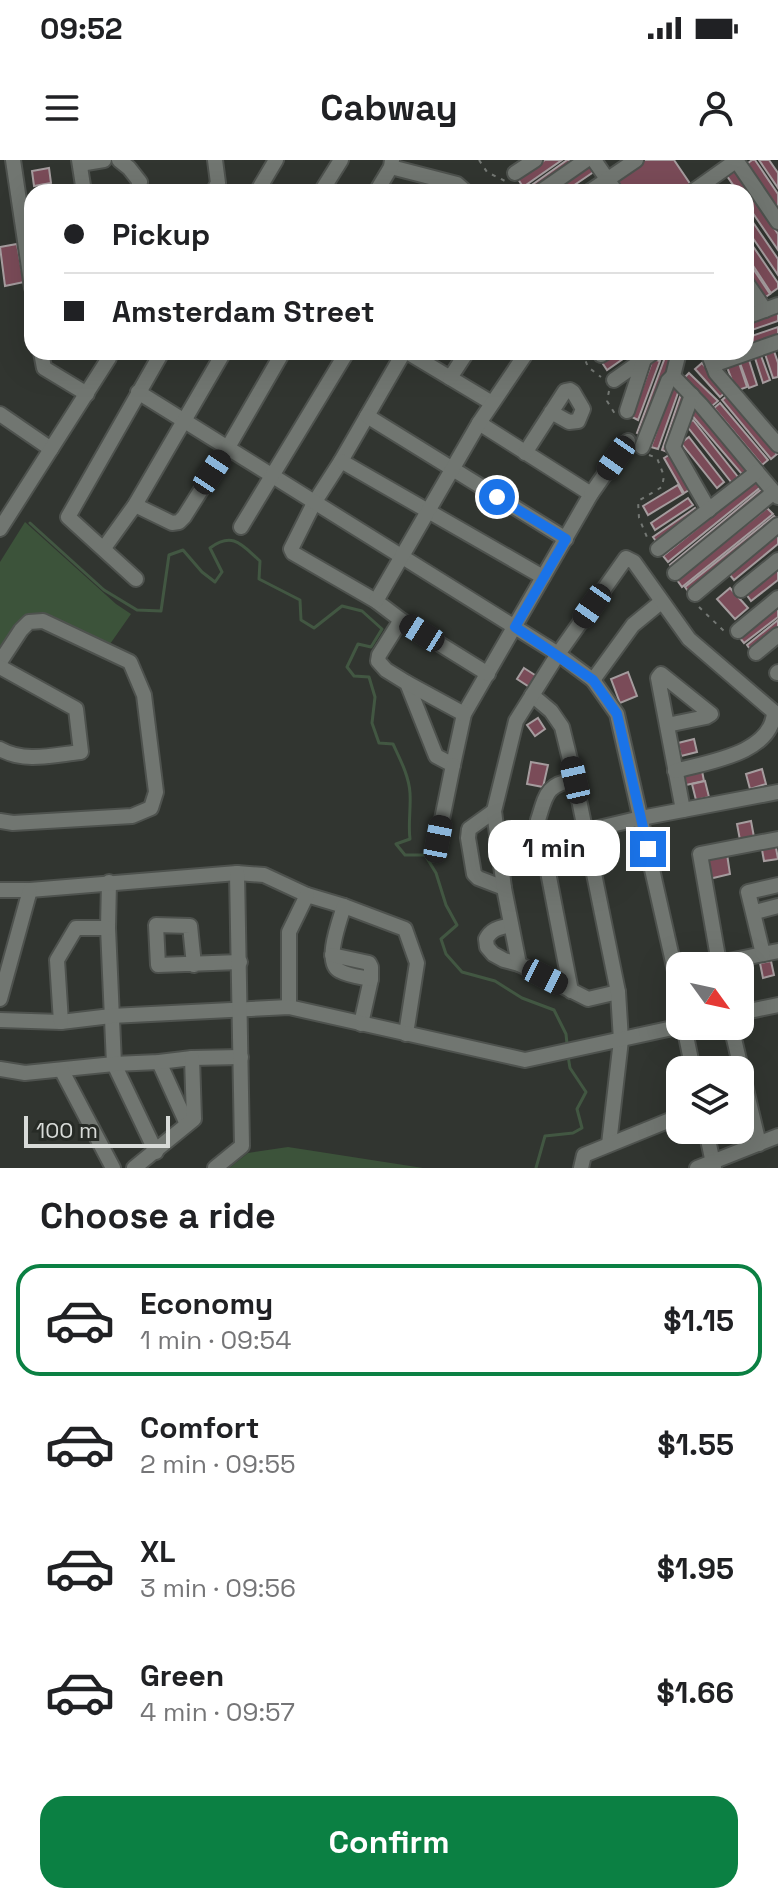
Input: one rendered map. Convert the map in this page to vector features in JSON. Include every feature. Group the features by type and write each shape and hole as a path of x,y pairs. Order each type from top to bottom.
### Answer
{"street":[{"path":"13,160 24,234"},
{"path":"83,184 79,162 104,160"},
{"path":"119,160 129,168 139,184"},
{"path":"215,160 217,184"},
{"path":"262,184 276,160"},
{"path":"326,184 341,160"},
{"path":"514,179 535,160"},
{"path":"552,184 586,160"},
{"path":"594,160 611,184"},
{"path":"614,184 636,160"},
{"path":"703,184 736,160 752,184"},
{"path":"380,184 391,163 457,184"},
{"path":"754,187 778,222"},
{"path":"754,290 771,307"},
{"path":"754,348 778,342"},
{"path":"42,360 44,368 87,394"},
{"path":"0,529 108,360"},
{"path":"136,579 68,517 157,360"},
{"path":"104,548 135,505 219,360"},
{"path":"135,505 172,523 184,517 278,360"},
{"path":"241,527 342,360"},
{"path":"401,360 314,503 291,549 488,674"},
{"path":"420,360 492,403"},
{"path":"450,378 462,360"},
{"path":"376,601 479,423 522,360"},
{"path":"609,382 643,360"},
{"path":"623,416 647,360"},
{"path":"438,839 464,714 591,494 639,447 673,376 677,360"},
{"path":"710,360 716,373 778,445"},
{"path":"673,376 776,494 675,573"},
{"path":"138,392 558,654 593,680 617,714 674,952"},
{"path":"692,395 673,447 709,510"},
{"path":"525,453 551,412"},
{"path":"0,414 51,449"},
{"path":"367,416 566,539"},
{"path":"479,423 591,494"},
{"path":"341,461 543,577"},
{"path":"656,548 757,472"},
{"path":"694,596 778,525"},
{"path":"519,964 504,888 494,811 516,721 558,654 626,558 634,562 689,639 776,714 774,723 758,743 733,755 675,771"},
{"path":"741,590 778,560"},
{"path":"734,633 778,598"},
{"path":"593,680 633,625 661,602"},
{"path":"401,620 378,661 407,683 464,714"},
{"path":"0,749 16,757 81,752 76,709 0,665 29,622 43,621 130,662 144,695 156,792 151,808 132,816 13,823 0,821"},
{"path":"756,653 778,635"},
{"path":"407,683 436,756 453,765"},
{"path":"532,695 551,711 562,727 618,992 621,1040 609,1144"},
{"path":"667,725 683,810"},
{"path":"571,991 538,820 553,786 575,780"},
{"path":"586,831 778,792"},
{"path":"494,811 469,829 468,838 474,874 504,888"},
{"path":"717,952 700,854 778,839"},
{"path":"215,1168 242,1146 237,873"},
{"path":"0,890 237,873 264,875 307,895 405,929 417,963 406,1034"},
{"path":"109,882 114,1064 156,1152"},
{"path":"771,953 748,892 778,885"},
{"path":"0,999 30,890"},
{"path":"289,1007 289,932 307,895"},
{"path":"344,906 332,955 369,963 371,967 361,1024"},
{"path":"755,912 778,906"},
{"path":"511,925 489,933 487,947 493,954 588,999 618,992"},
{"path":"61,1022 57,960 76,928 108,928"},
{"path":"194,965 240,962"},
{"path":"754,1010 778,1005"},
{"path":"0,1020 61,1022 111,1016 289,1007 525,1060 666,1030"},
{"path":"734,1040 759,1144"},
{"path":"0,1069 25,1073 192,1058 241,1057"},
{"path":"134,1168 194,1119 192,1058"},
{"path":"159,1062 187,1124"},
{"path":"62,1071 113,1168"},
{"path":"581,1168 584,1155 666,1122"},
{"path":"697,1168 714,1165 778,1136"},
{"path":"709,1144 714,1165"}],"path":[{"path":"479,160 487,172 514,179"},
{"path":"585,360 588,367 609,382 607,401 623,416"},
{"path":"639,447 657,458 664,476 662,487 638,501 639,518 648,541 656,548"},
{"path":"694,596 734,633"}],"green space":[{"path":"25,522 131,614 110,644 47,614 28,619 0,659 0,562"},
{"path":"288,1147 423,1168 229,1168 248,1153"}],"building":[{"path":"545,160 562,160 527,184 521,184 518,179"},
{"path":"567,160 582,160 547,184 533,184"},
{"path":"592,160 598,169 576,184 557,184"},
{"path":"643,160 674,160 690,184 616,184 613,180"},
{"path":"752,160 778,194 778,209 747,164"},
{"path":"759,160 769,160 778,173 778,188"},
{"path":"49,168 51,183 34,184 32,171"},
{"path":"735,171 744,184 732,184 727,176"},
{"path":"754,199 778,234 778,250 754,215"},
{"path":"754,224 778,259 778,275 754,240"},
{"path":"17,244 24,282 5,286 0,247"},
{"path":"754,248 778,283 778,288 771,293 754,267"},
{"path":"754,270 770,294 761,300 754,289"},
{"path":"778,312 778,321 754,329 754,321"},
{"path":"778,327 778,335 754,344 754,335"},
{"path":"773,348 778,377 773,378 764,351"},
{"path":"760,353 770,380 763,383 754,355"},
{"path":"602,360 621,360 607,370"},
{"path":"653,360 660,361 638,420 632,417"},
{"path":"664,360 674,360 645,436 637,433"},
{"path":"749,360 757,385 749,388 740,363"},
{"path":"702,363 727,391 720,397 695,369"},
{"path":"739,363 747,387 736,391 727,367"},
{"path":"689,373 718,401 712,406 683,379"},
{"path":"672,387 679,390 658,449 651,447"},
{"path":"681,394 689,396 670,453 662,450"},
{"path":"728,395 777,454 771,459 722,400"},
{"path":"720,403 768,460 762,465 714,408"},
{"path":"697,405 754,473 746,479 689,412"},
{"path":"693,420 742,482 735,487 686,425"},
{"path":"689,437 724,482 717,488 681,443"},
{"path":"674,452 694,487 684,493 664,458"},
{"path":"757,480 762,486 668,562 663,556"},
{"path":"678,485 683,494 648,515 643,506"},
{"path":"764,487 769,494 675,571 670,565"},
{"path":"688,498 693,505 655,530 651,523"},
{"path":"695,508 700,515 658,544 653,537"},
{"path":"767,508 773,514 682,587 677,580"},
{"path":"774,516 778,520 690,594 685,587"},
{"path":"778,535 778,544 734,580 729,574"},
{"path":"778,568 778,580 751,601 746,594"},
{"path":"730,588 748,608 735,619 717,599"},
{"path":"778,606 778,617 744,643 739,637"},
{"path":"778,620 778,631 752,652 747,645"},
{"path":"524,668 538,677 531,688 517,679"},
{"path":"628,672 637,696 620,703 611,679"},
{"path":"538,718 545,729 535,736 527,725"},
{"path":"694,739 697,752 681,756 678,743"},
{"path":"531,762 548,765 543,787 527,784"},
{"path":"701,766 704,781 686,785 683,770"},
{"path":"762,769 766,784 750,789 746,774"},
{"path":"705,781 709,797 696,800 692,784"},
{"path":"751,821 754,837 740,840 737,824"},
{"path":"775,842 778,859 764,861 761,844"},
{"path":"727,854 730,874 709,879 705,858"},
{"path":"771,961 774,975 763,978 760,963"}],"waterway":[{"path":"30,523 104,590 137,610 161,611 169,555 183,550 215,582 222,572 210,548 231,540 242,545 260,561 259,579 300,600 301,620 314,628 342,606 362,611 382,629 371,647 358,644 347,667 354,676 369,677 375,697 372,723 379,743 393,744 408,780 410,839 396,844 405,855 425,855 436,873 446,905 457,925 441,939 446,954 462,972 495,981 522,998 554,1010 566,1034 567,1044"},
{"path":"536,1168 545,1136 573,1133 582,1128 577,1109 586,1092 570,1068 568,1056"}],"route":[{"path":"497,497 566,539 515,627 593,680 617,714 648,849"}]}
